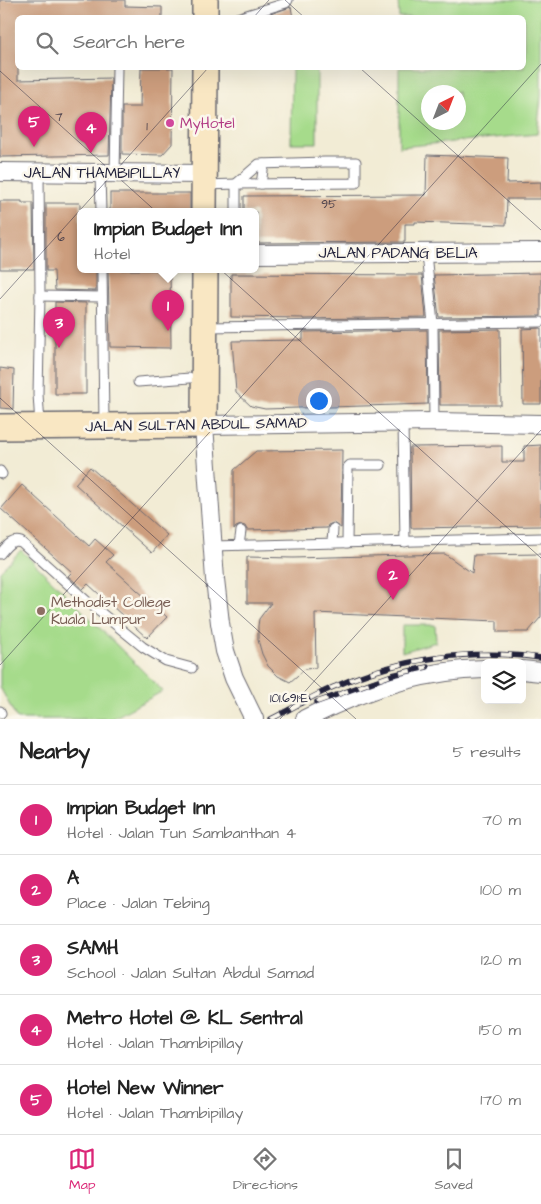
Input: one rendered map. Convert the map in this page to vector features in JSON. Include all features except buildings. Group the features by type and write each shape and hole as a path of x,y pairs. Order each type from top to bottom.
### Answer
{"main road":[{"path":"205,0 205,15"},
{"path":"204,208 205,70"},
{"path":"204,425 205,273"},
{"name":"JALAN SULTAN ABDUL SAMAD","path":"0,427 204,425"}],"street":[{"name":"JALAN THAMBIPILLAY","path":"0,172 107,173 204,179"},
{"name":"JALAN PADANG BELIA","path":"259,254 541,252"},
{"name":"JALAN SULTAN ABDUL SAMAD","path":"204,425 434,422 541,424"},
{"path":"204,425 220,623 225,651 234,678 254,719"},
{"path":"305,719 363,693 398,681 443,672 481,669"},
{"path":"526,670 541,672"}],"lane":[{"path":"246,15 286,3 288,0"},
{"path":"102,208 107,173 117,70"},
{"path":"204,179 236,184 356,184 356,162 259,164 236,184 236,208"},
{"path":"261,184 264,164"},
{"path":"39,173 40,296 38,394 40,426"},
{"path":"426,253 433,324 434,422"},
{"path":"102,273 104,426"},
{"path":"40,296 102,297"},
{"path":"204,327 541,322"},
{"path":"138,382 204,377"},
{"path":"403,423 405,542"},
{"path":"347,543 348,467 350,465 380,465"},
{"path":"332,543 333,529"},
{"path":"241,545 243,531"},
{"path":"213,546 541,538"},
{"path":"0,554 15,540 27,545 89,603 143,647 166,661 192,668"}],"green space":[{"path":"398,0 541,0 541,96 537,134 399,147 399,70 526,70 526,15 399,15"},
{"path":"292,70 317,70 317,143 291,143"},
{"name":"Methodist College Kuala Lumpur","path":"21,550 163,691 112,719 17,719 0,687 0,571"},
{"path":"402,625 435,625 436,642 402,652"}],"railway":[{"path":"271,719 312,697 360,676 411,662 463,655 489,654 541,658"},
{"path":"317,702 392,675 427,667"}],"place":[{"name":"MyHotel","path":"170,123"},
{"name":"Hotel New Winner","path":"34,147"},
{"name":"Metro Hotel @ KL Sentral","path":"91,153"},
{"name":"Impian Budget Inn","path":"168,331"},
{"name":"SAMH","path":"59,348"},
{"name":"A","path":"393,600"},
{"name":"Methodist College Kuala Lumpur","path":"41,611"}]}
